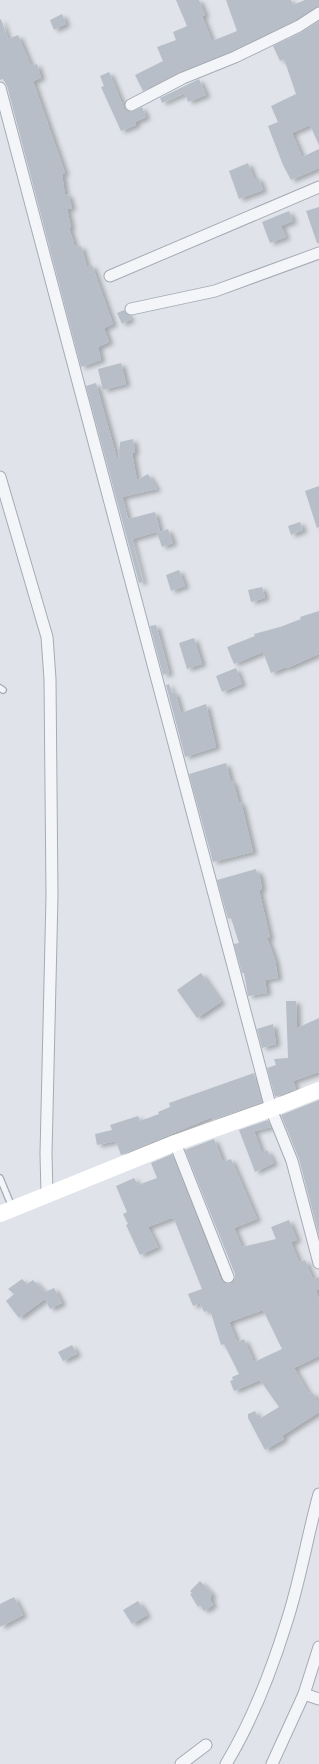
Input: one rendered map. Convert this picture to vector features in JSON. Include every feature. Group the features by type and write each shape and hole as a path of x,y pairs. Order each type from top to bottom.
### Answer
{"street":[{"path":"131,105 183,78 235,57 299,26 319,13"},
{"path":"0,88 271,1109 292,1161 319,1263"},
{"path":"110,276 319,187"},
{"path":"131,309 215,291 319,253"},
{"path":"0,477 47,637 50,679 52,896 46,1146 47,1194"},
{"path":"6,1212 175,1143 271,1109 319,1090"},
{"path":"175,1143 228,1277"},
{"path":"226,1764 240,1742 282,1637 319,1494"},
{"path":"272,1764 304,1694 319,1647"},
{"path":"304,1694 319,1699"},
{"path":"181,1764 206,1745"}],"lane":[{"path":"0,1178 6,1212"}],"building":[{"path":"176,0 199,0 205,15 202,16 212,41 237,31 226,0 291,0 293,5 305,0 319,0 319,6 296,20 232,51 180,72 143,91 135,75 163,61 157,47 176,40 173,32 187,26"},
{"path":"62,14 66,24 54,30 50,20"},
{"path":"1,19 8,39 18,35 31,66 37,64 41,78 33,81 65,173 62,174 65,195 68,194 72,208 67,209 71,227 69,228 75,247 81,246 87,267 92,265 113,324 104,328 109,342 98,347 101,360 81,367 7,86 3,79 0,80"},
{"path":"319,21 319,145 310,125 292,133 302,157 319,149 319,168 291,180 283,165 268,126 278,122 271,106 296,94 284,59 280,61 273,46 302,32"},
{"path":"109,72 124,108 131,112 142,107 146,117 135,122 136,125 121,131 101,87 104,86 100,76"},
{"path":"199,79 206,95 188,102 185,93 162,103 160,98"},
{"path":"248,163 254,179 258,177 263,190 239,199 229,171"},
{"path":"319,207 319,243 317,243 306,211"},
{"path":"289,211 293,221 281,226 286,237 270,243 262,222"},
{"path":"124,310 131,319 122,324 117,313"},
{"path":"121,363 126,384 103,390 98,369"},
{"path":"96,383 118,462 120,442 133,439 135,452 132,453 137,480 148,474 157,489 122,497 128,519 155,512 160,531 132,539 143,582 139,583 86,386"},
{"path":"319,486 319,527 317,528 305,491"},
{"path":"300,522 303,530 291,535 288,526"},
{"path":"168,529 173,543 162,547 157,533"},
{"path":"179,570 185,586 171,591 166,575"},
{"path":"262,587 265,598 251,602 248,590"},
{"path":"319,611 319,654 287,668 286,667 271,673 263,652 234,664 227,647 255,636 254,634 280,627 301,619 300,617"},
{"path":"156,625 169,673 163,675 150,626"},
{"path":"194,638 202,664 187,669 179,643"},
{"path":"236,668 242,684 222,692 216,676"},
{"path":"169,684 172,693 175,692 181,713 206,704 216,747 185,757 166,685"},
{"path":"226,763 239,803 241,802 253,852 213,862 189,774"},
{"path":"256,869 257,873 259,872 262,889 259,890 270,938 267,938 275,960 278,978 265,980 267,993 248,996 244,973 242,973 234,944 239,943 231,918 228,919 217,880"},
{"path":"201,973 221,1002 197,1018 177,990"},
{"path":"286,1001 296,1001 297,1028 319,1018 319,1072 293,1081 296,1089 275,1097 267,1068 276,1065 274,1059 288,1058"},
{"path":"273,1024 276,1044 262,1048 257,1029"},
{"path":"254,1073 262,1102 213,1120 212,1117 121,1155 116,1141 97,1145 95,1134 112,1130 110,1125 138,1116 140,1121 159,1114 158,1112 170,1107 169,1103"},
{"path":"319,1100 319,1236 299,1159 281,1115"},
{"path":"268,1120 271,1127 254,1131 262,1153 267,1150 274,1163 255,1172 239,1130"},
{"path":"214,1139 223,1162 231,1159 257,1219 234,1228 242,1247 276,1239 271,1227 289,1220 297,1240 291,1242 299,1262 305,1260 313,1279 319,1277 319,1289 316,1290 319,1299 319,1356 294,1368 309,1394 312,1392 319,1404 319,1412 282,1436 284,1439 265,1450 248,1418 248,1414 255,1411 259,1419 279,1407 260,1380 234,1391 230,1381 233,1380 232,1377 239,1374 224,1344 221,1345 210,1310 204,1312 200,1303 193,1306 188,1294 202,1289 174,1219 172,1218 148,1227 158,1247 140,1255 126,1225 128,1224 123,1214 127,1212 116,1186 134,1178 138,1185 157,1178 151,1163 172,1154 221,1280 227,1284 231,1283 235,1278 235,1274 185,1150","holes":["263,1310 282,1349 254,1362 244,1339 237,1342 229,1322"]},
{"path":"22,1279 27,1284 33,1280 45,1292 54,1288 62,1303 50,1309 45,1299 19,1318 6,1301 14,1294 8,1289"},
{"path":"72,1345 77,1354 63,1361 58,1352"},
{"path":"200,1581 212,1594 210,1599 213,1605 204,1611 200,1605 198,1607 190,1594 192,1593 190,1591"},
{"path":"14,1597 23,1615 0,1627 0,1604"},
{"path":"138,1601 147,1615 132,1624 123,1610"}]}
